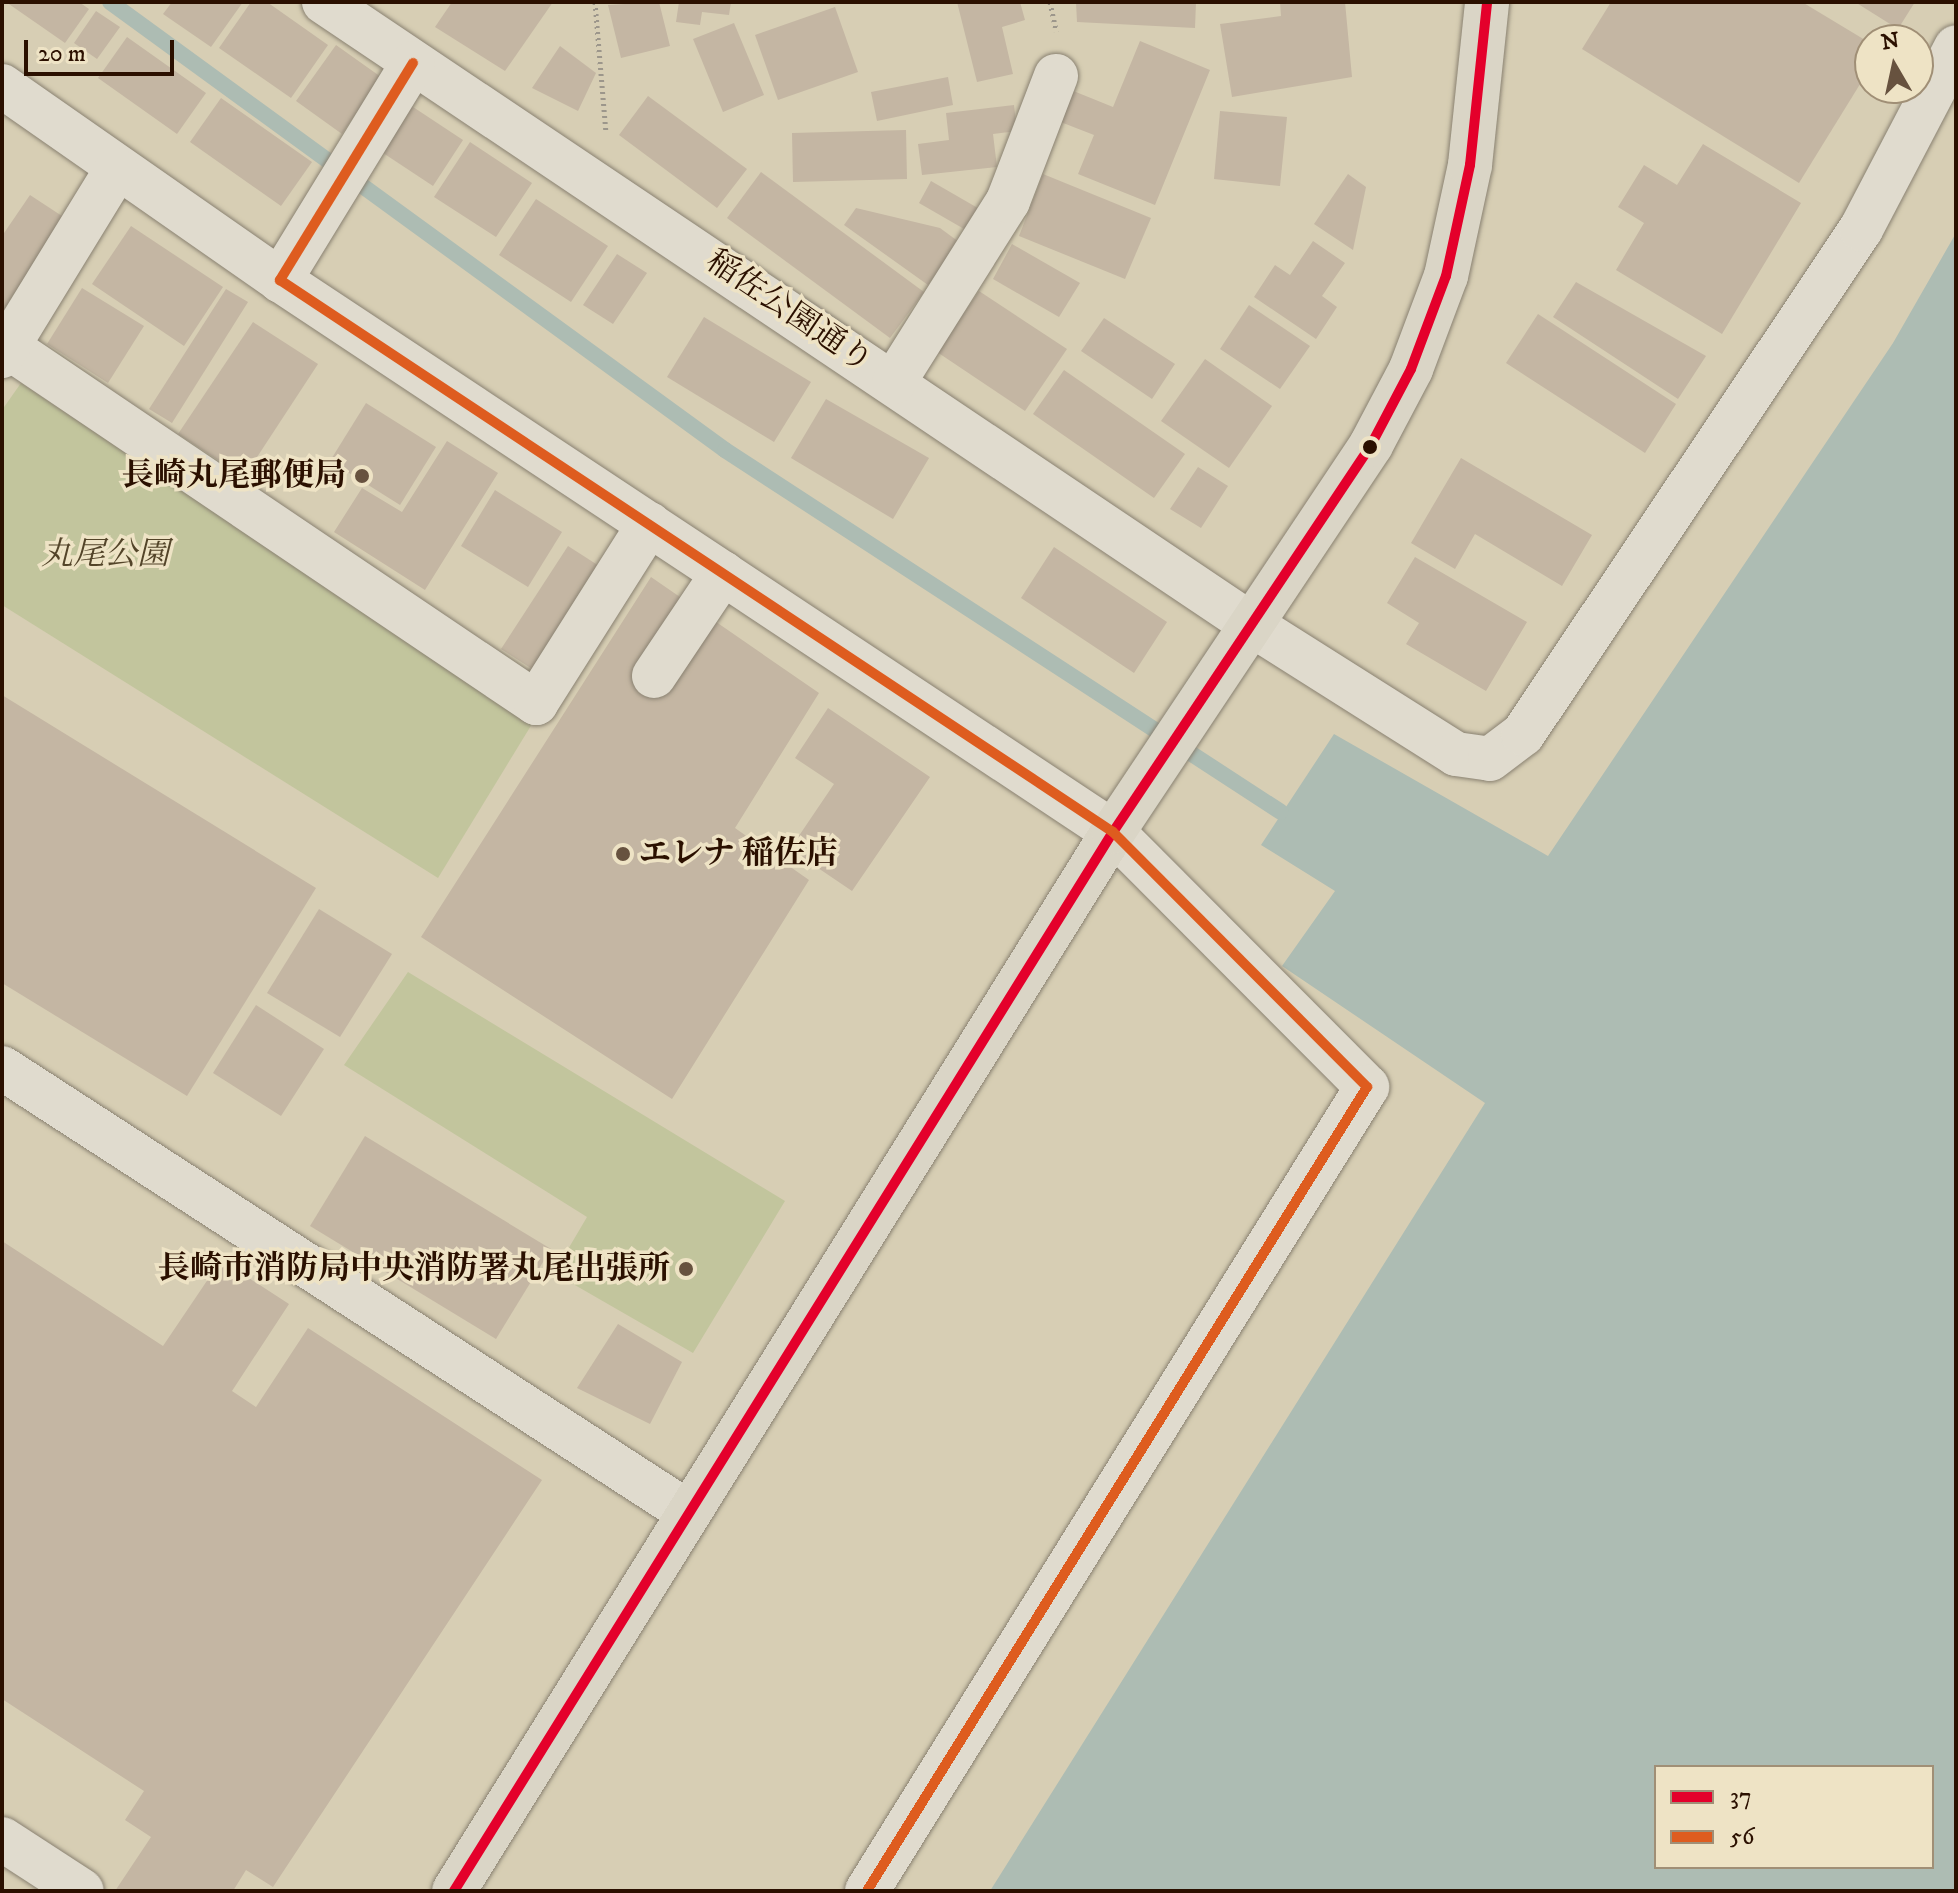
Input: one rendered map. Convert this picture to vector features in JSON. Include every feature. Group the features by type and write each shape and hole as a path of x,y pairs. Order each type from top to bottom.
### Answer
{"highway":[{"path":"454,1891 686,1511 1113,832 1252,625 1411,369 1446,276 1470,165 1487,2"}],"street":[{"name":"稲佐公園通り","path":"324,2 1252,625 1456,754 1490,759 1523,734 1861,229 1956,47"},
{"path":"280,280 413,63"},
{"path":"894,382 1008,201 1056,76"},
{"path":"2,86 116,170 1113,832 1367,1087 867,1891"},
{"path":"116,170 5,351 536,703 649,524"},
{"path":"654,676 723,573"},
{"path":"2,1068 686,1511"},
{"path":"2,1839 82,1891"}],"path":[{"path":"595,2 604,188"}],"green space":[{"name":"丸尾公園","path":"21,383 532,724 438,878 2,605 2,410"},
{"path":"408,972 785,1201 693,1353 554,1273 587,1217 344,1065"}],"shaded area":[{"path":"1956,233 1956,1891 990,1891 1485,1103 1282,966 1335,891 1261,845 1334,734 1548,856 1893,343"}],"building":[{"path":"6,2 79,2 89,9 65,43"},
{"path":"172,2 243,2 211,47 163,14"},
{"path":"251,2 267,2 328,45 291,98 219,48"},
{"path":"452,2 553,2 505,71 435,27"},
{"path":"659,2 670,46 621,58 608,5"},
{"path":"679,2 731,2 729,15 702,12 700,25 676,22"},
{"path":"957,2 1020,2 1025,20 1002,27 1013,74 977,82"},
{"path":"1076,2 1196,2 1195,28 1077,22"},
{"path":"1280,2 1345,2 1352,77 1232,97 1220,24 1281,16"},
{"path":"1611,2 1802,2 1854,33 1854,94 1799,183 1582,49"},
{"path":"1855,2 1915,2 1901,24 1890,24"},
{"path":"835,7 858,72 778,100 755,35"},
{"path":"96,11 120,27 97,59 74,43"},
{"path":"734,23 764,95 723,112 693,39"},
{"path":"127,37 206,93 177,134 98,78"},
{"path":"1140,41 1210,70 1155,205 1078,174 1094,135 1058,121 1071,90 1113,107"},
{"path":"336,45 381,77 342,134 296,101"},
{"path":"560,46 596,73 578,111 532,88"},
{"path":"948,77 953,105 877,121 871,92"},
{"path":"648,96 747,169 717,208 619,135"},
{"path":"221,98 312,162 281,206 190,142"},
{"path":"404,101 463,140 433,186 374,147"},
{"path":"1014,105 1017,131 993,134 997,167 922,175 918,144 949,140 946,113"},
{"path":"1220,111 1287,117 1280,186 1214,179"},
{"path":"906,130 907,179 793,182 792,133"},
{"path":"470,142 532,183 496,237 434,197"},
{"path":"1703,144 1801,203 1722,334 1616,270 1644,223 1618,207 1644,165 1677,185"},
{"path":"761,172 924,292 890,338 727,218"},
{"path":"1043,174 1151,218 1125,279 1019,236"},
{"path":"1348,174 1366,187 1353,250 1314,224"},
{"path":"931,181 983,211 971,233 919,203"},
{"path":"30,195 65,218 2,312 2,236"},
{"path":"536,199 608,246 571,302 499,255"},
{"path":"856,208 940,228 959,242 928,285 844,225"},
{"path":"131,226 223,287 184,346 92,284"},
{"path":"1313,241 1345,263 1322,296 1337,307 1316,339 1254,297 1275,265 1290,275"},
{"path":"1012,244 1080,283 1059,317 993,279"},
{"path":"617,254 647,273 613,324 583,305"},
{"path":"1576,282 1706,356 1678,399 1553,317"},
{"path":"82,288 144,326 108,383 47,344"},
{"path":"226,289 248,302 172,423 149,409"},
{"path":"979,291 1067,349 1025,411 937,352"},
{"path":"1249,305 1310,346 1280,389 1220,349"},
{"path":"1538,314 1676,404 1645,453 1506,363"},
{"path":"704,317 811,382 774,442 667,377"},
{"path":"1104,318 1175,364 1152,399 1081,351"},
{"path":"253,322 318,364 244,477 178,434"},
{"path":"1205,359 1272,406 1229,468 1161,421"},
{"path":"1064,370 1185,454 1154,498 1033,414"},
{"path":"826,399 929,458 893,519 791,458"},
{"path":"366,403 436,447 400,505 330,461"},
{"path":"447,441 498,473 425,590 334,532 362,488 402,512"},
{"path":"1461,458 1592,535 1562,586 1475,534 1455,569 1411,543"},
{"path":"1198,467 1228,486 1201,528 1170,509"},
{"path":"495,490 562,532 528,587 461,546"},
{"path":"568,546 607,571 540,674 501,649"},
{"path":"1054,547 1167,622 1134,673 1021,598"},
{"path":"1415,557 1527,622 1486,691 1406,644 1419,623 1387,603"},
{"name":"エレナ 稲佐店","path":"651,577 819,693 735,828 809,880 672,1099 421,937"},
{"path":"2,695 316,888 187,1096 2,983"},
{"path":"828,708 930,777 852,891 790,849 834,784 795,758"},
{"path":"319,909 392,954 340,1037 267,993"},
{"path":"256,1005 324,1049 281,1116 213,1073"},
{"path":"365,1136 551,1249 496,1339 310,1226"},
{"path":"2,1241 163,1346 221,1260 289,1304 232,1391 256,1407 308,1328 542,1480 273,1887 246,1870 233,1891 115,1891 151,1837 125,1820 144,1791 2,1699"},
{"path":"618,1324 682,1362 650,1424 577,1388"}],"waterway":[{"path":"110,2 725,450 1281,812"}],"transit line":[{"name":"37","path":"454,1891 1113,832 1371,445 1411,369 1446,276 1470,165 1487,2"},
{"name":"56","path":"413,63 280,280 1113,832 1367,1087 867,1891"}],"place":[{"name":"長崎丸尾郵便局","path":"362,476"},
{"name":"エレナ 稲佐店","path":"623,854"},
{"name":"長崎市消防局中央消防署丸尾出張所","path":"686,1269"}]}
